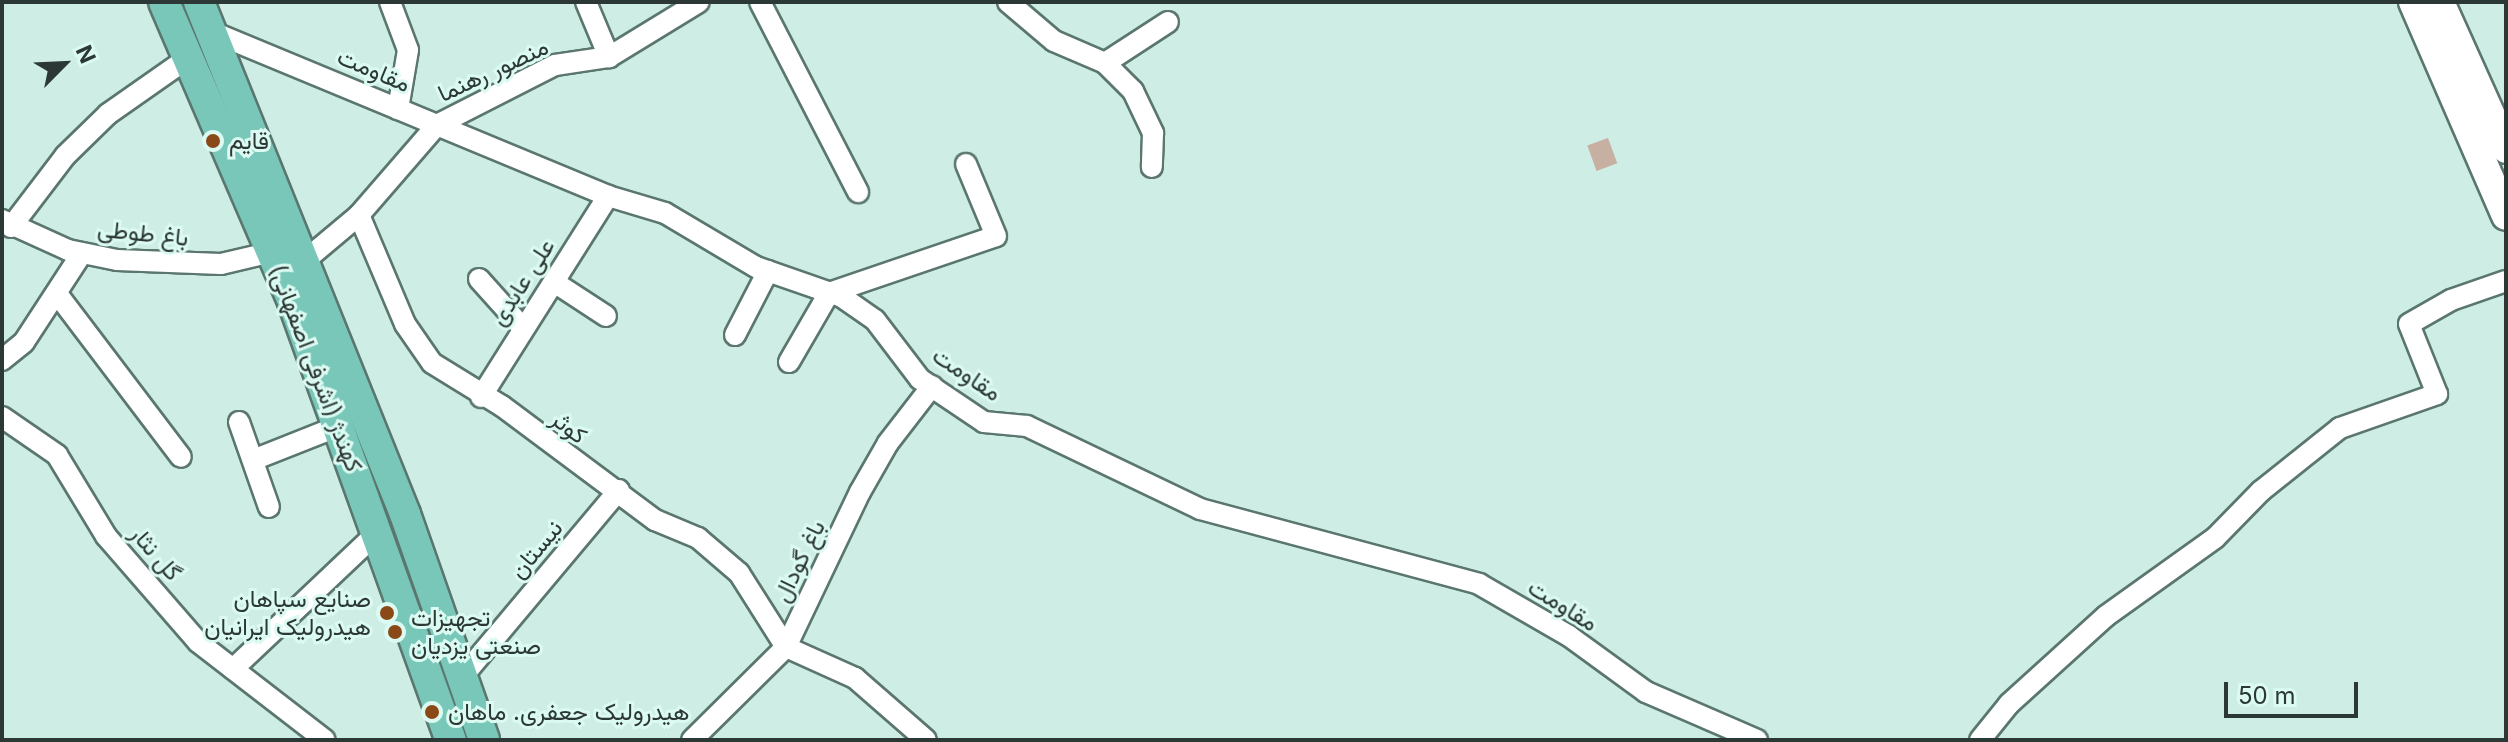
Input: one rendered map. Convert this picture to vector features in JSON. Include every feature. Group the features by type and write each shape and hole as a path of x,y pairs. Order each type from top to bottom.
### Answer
{"main road":[{"name":"کهندژ (اشرفی اصفهانی)","path":"164,2 293,302 315,331 351,417 361,487 451,740"},
{"name":"کهندژ (اشرفی اصفهانی)","path":"199,2 303,262 351,419 443,623 484,740"},
{"path":"2413,2 2452,58 2506,149"},
{"path":"2440,2 2452,58 2506,216"},
{"path":"361,487 380,482 431,610 443,623"}],"street":[{"path":"390,2 408,50 398,109"},
{"path":"586,2 609,57"},
{"path":"760,2 858,192"},
{"path":"1008,2 1054,41 1105,63 1133,91 1153,133 1152,167"},
{"name":"منصور رهنما","path":"437,125 555,65 609,57 690,4"},
{"path":"1105,63 1168,22"},
{"name":"مقاومت","path":"210,31 608,196 665,213 768,271 829,293 875,320 920,379 984,422 1027,426 1200,509 1479,584 1569,636 1646,692 1757,740"},
{"name":"باغ طوطی","path":"188,58 108,114 65,156 7,224 82,253 167,264 221,264 272,252"},
{"path":"303,262 359,215 437,125"},
{"path":"789,362 829,293 996,236 966,164"},
{"name":"علی عابدی","path":"481,397 608,196"},
{"name":"کوثر","path":"359,215 414,337 432,363 619,490 655,520 698,538 739,573 786,647"},
{"path":"2,360 24,342 58,295 82,253"},
{"path":"735,335 768,271"},
{"path":"479,279 523,328"},
{"path":"1980,740 2018,695 2106,616 2215,538 2261,491 2310,457 2340,428 2437,394 2409,324 2451,300 2506,281"},
{"path":"554,282 606,316"},
{"path":"58,295 181,457"},
{"name":"باغ گودال","path":"700,736 786,647 860,492 888,443 932,386"},
{"name":"گل نثار","path":"2,417 57,455 106,536 198,642 325,740"},
{"path":"253,460 351,419"},
{"path":"239,422 269,507"},
{"name":"نیستان","path":"462,677 619,490"},
{"path":"233,669 378,532"},
{"path":"786,647 855,678 926,740"},
{"path":"893,740 909,725"}],"building":[{"path":"1608,138 1617,163 1597,171 1587,146"}],"place":[{"name":"قایم","path":"213,141"},
{"name":"صنایع سپاهان هیدرولیک ایرانیان","path":"387,613"},
{"name":"تجهیزات صنعتی یزدیان","path":"395,632"},
{"name":"هیدرولیک جعفری. ماهان","path":"432,712"}]}
